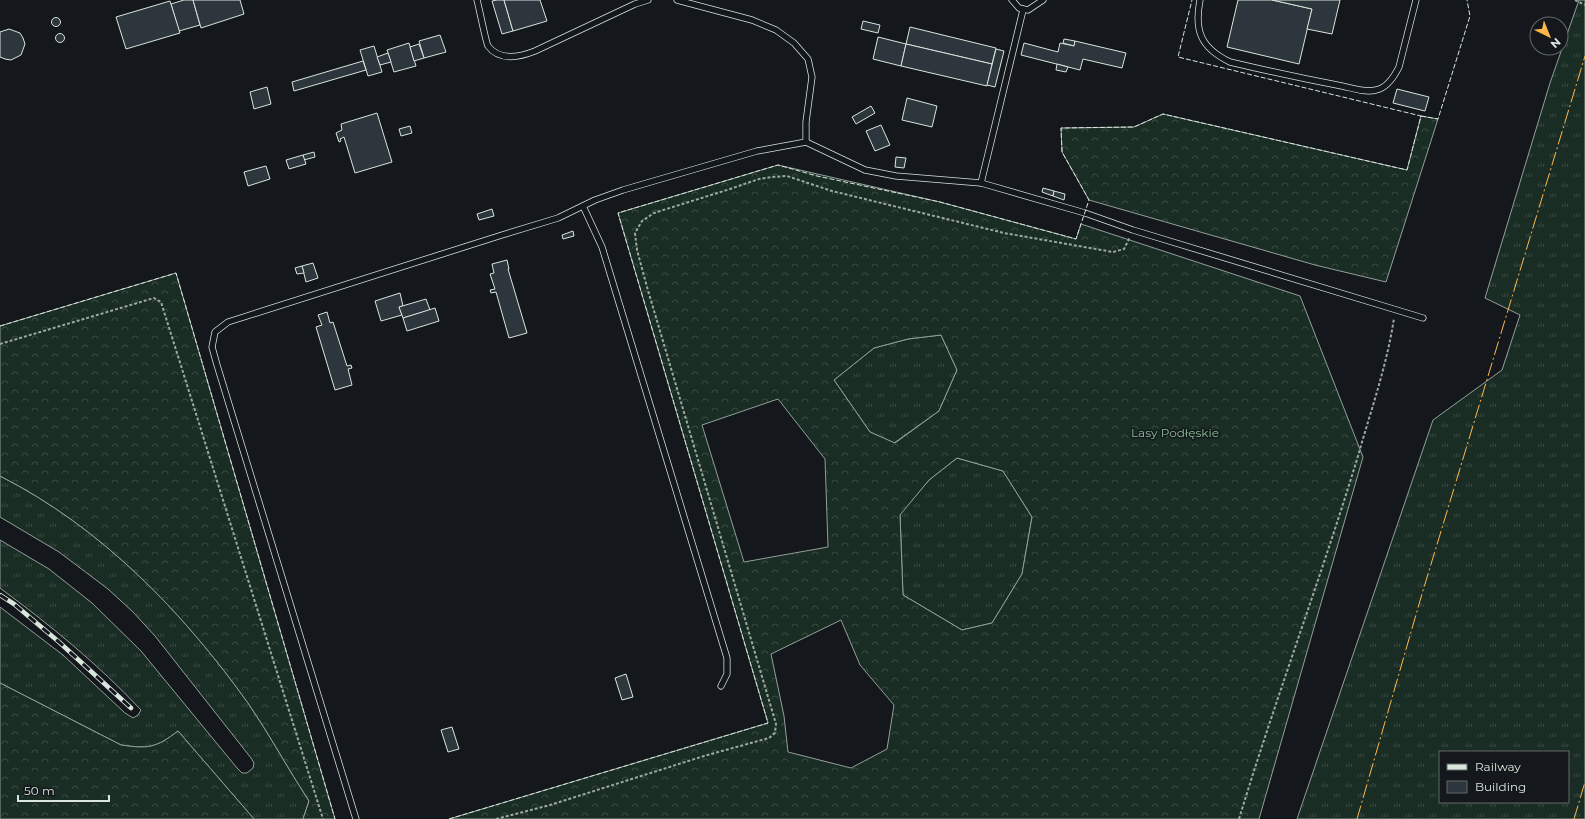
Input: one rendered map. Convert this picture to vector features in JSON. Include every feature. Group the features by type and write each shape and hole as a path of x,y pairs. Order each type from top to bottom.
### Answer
{"lane":[{"path":"477,0 488,46 498,54 510,57 520,56 535,51 635,4 648,0"},
{"path":"677,0 752,20 776,30 794,43 808,59 812,77 806,122 806,142"},
{"path":"1012,0 1019,8 1023,10 1028,10 1043,0"},
{"path":"1200,0 1198,26 1202,38 1212,51 1220,57 1230,62 1304,79 1362,90 1376,90 1386,85 1399,67 1416,0"},
{"path":"981,183 1023,10"},
{"path":"356,819 212,347 215,332 228,322 558,218 595,200 623,190 757,151 806,142 865,170 896,176 981,183 1085,213 1133,230 1424,318"},
{"path":"583,206 602,247 727,658 727,674 721,686"}],"path":[{"path":"1575,0 1585,5"},
{"path":"496,819 550,805 704,756 770,738 776,733 776,724 639,257 635,233 642,221 654,213 730,189 759,178 787,176 832,191 1004,233 1113,252 1124,249 1133,230"},
{"path":"0,344 154,298 161,302 323,819"},
{"path":"1239,819 1347,491 1391,337 1395,310"}],"green space":[{"path":"1579,0 1585,0 1585,819 1297,819 1433,420 1502,370 1520,315 1485,298 1550,83 1559,56 1569,56 1569,29"},
{"path":"1163,114 1407,170 1421,116 1438,119 1386,282 1315,265 1089,200 1062,152 1061,128 1134,127"},
{"name":"Lasy Podłęskie","path":"778,165 940,202 1076,239 1081,224 1300,296 1363,457 1259,819 449,819 768,723 618,213","holes":["941,335 957,370 939,411 895,443 870,432 834,380 874,348 908,339","778,399 825,459 828,547 744,562 702,425","957,458 1003,471 1032,517 1022,574 992,623 962,630 903,595 900,515 929,480","841,620 860,665 894,705 887,749 851,768 788,752 784,716 771,654"]},
{"path":"176,273 335,819 303,819 309,801 248,703 196,636 138,574 106,546 72,520 37,497 0,476 0,326"},
{"path":"941,335 957,370 939,411 894,443 870,432 834,380 874,348 908,339"},
{"path":"957,458 1003,471 1032,517 1022,574 992,623 962,630 903,595 900,514 929,480"},
{"path":"0,476 37,497 72,520 106,546 138,574 196,636 248,703 309,801 303,819 254,819 178,731 164,741 151,746 138,747 121,745 0,683 0,607 63,655 125,713 133,718 138,715 141,710 91,661 37,616 0,588 0,540 49,569 92,603 141,651 237,768 242,773 247,773 253,768 254,763 251,758 155,636 133,612 108,589 59,552 0,517"},
{"path":"0,683 121,745 138,747 151,746 164,741 178,731 254,819 0,819"}],"building":[{"path":"184,0 193,0 200,25 179,31 171,4"},
{"path":"193,0 240,0 244,14 201,28"},
{"path":"504,0 513,31 502,34 492,1"},
{"path":"504,0 540,0 547,21 513,31"},
{"path":"1238,0 1272,0 1312,9 1299,64 1227,47"},
{"path":"1272,0 1340,0 1332,34 1307,29 1312,9"},
{"path":"170,1 180,33 126,49 116,17"},
{"path":"56,17 61,22 56,27 51,22"},
{"path":"863,21 880,25 878,33 861,29"},
{"path":"910,27 996,48 992,64 906,44"},
{"path":"9,29 20,33 25,44 21,55 11,60 0,57 0,32"},
{"path":"60,33 65,38 60,43 55,38"},
{"path":"440,35 446,52 424,58 419,41"},
{"path":"878,37 906,44 901,66 873,59"},
{"path":"1064,39 1075,41 1074,46 1063,43"},
{"path":"1075,41 1126,53 1122,68 1083,59 1080,70 1021,55 1024,43 1058,52 1060,43 1074,46"},
{"path":"409,43 416,66 394,72 387,50"},
{"path":"419,44 424,58 414,61 410,47"},
{"path":"906,44 992,64 987,86 901,66"},
{"path":"374,46 382,72 368,76 360,50"},
{"path":"996,49 1004,51 995,87 987,85"},
{"path":"388,53 391,62 380,65 377,57"},
{"path":"363,61 366,70 294,91 292,82"},
{"path":"1057,64 1068,67 1066,72 1056,70"},
{"path":"267,87 271,104 254,109 250,92"},
{"path":"1397,89 1429,97 1425,111 1393,103"},
{"path":"907,98 937,106 932,127 902,120"},
{"path":"871,106 875,113 856,124 852,117"},
{"path":"377,113 392,162 355,173 344,137 340,139 341,141 339,142 336,133 342,130 341,124"},
{"path":"881,125 890,145 875,151 866,131"},
{"path":"410,126 412,133 401,136 399,129"},
{"path":"314,152 315,157 304,160 303,155"},
{"path":"303,155 306,164 289,169 286,160"},
{"path":"896,157 906,158 904,168 895,167"},
{"path":"266,166 270,179 248,186 244,172"},
{"path":"1043,188 1054,191 1053,196 1042,192"},
{"path":"1054,191 1065,194 1064,200 1053,196"},
{"path":"492,209 494,216 479,220 477,214"},
{"path":"573,231 574,236 563,239 562,235"},
{"path":"507,260 508,269 527,333 509,338 496,292 491,293 490,290 495,289 490,274 494,273 492,264"},
{"path":"313,263 318,278 306,282 302,266"},
{"path":"302,266 304,273 297,274 295,268"},
{"path":"400,293 403,306 399,307 402,315 381,321 375,301"},
{"path":"426,299 430,310 403,318 399,307"},
{"path":"435,308 439,321 407,331 403,318"},
{"path":"327,312 330,323 333,322 347,366 351,365 352,368 348,369 352,385 335,390 316,327 322,325 318,315"},
{"path":"626,674 633,697 622,700 615,678"},
{"path":"452,727 459,749 448,752 441,730"}],"railway":[{"path":"0,595 14,604 59,642 131,708"}],"fence":[{"path":"449,819 768,723 618,213 778,165 817,176 940,202 1076,239 1089,200 1062,152 1061,128 1134,127 1163,114 1407,170 1421,116 1178,57 1192,0"},
{"path":"1421,116 1438,119 1470,16 1467,0"},
{"path":"0,326 176,273 335,819"}],"power":[{"path":"1357,819 1422,594 1585,56"},
{"path":"1574,819 1585,782"}]}
